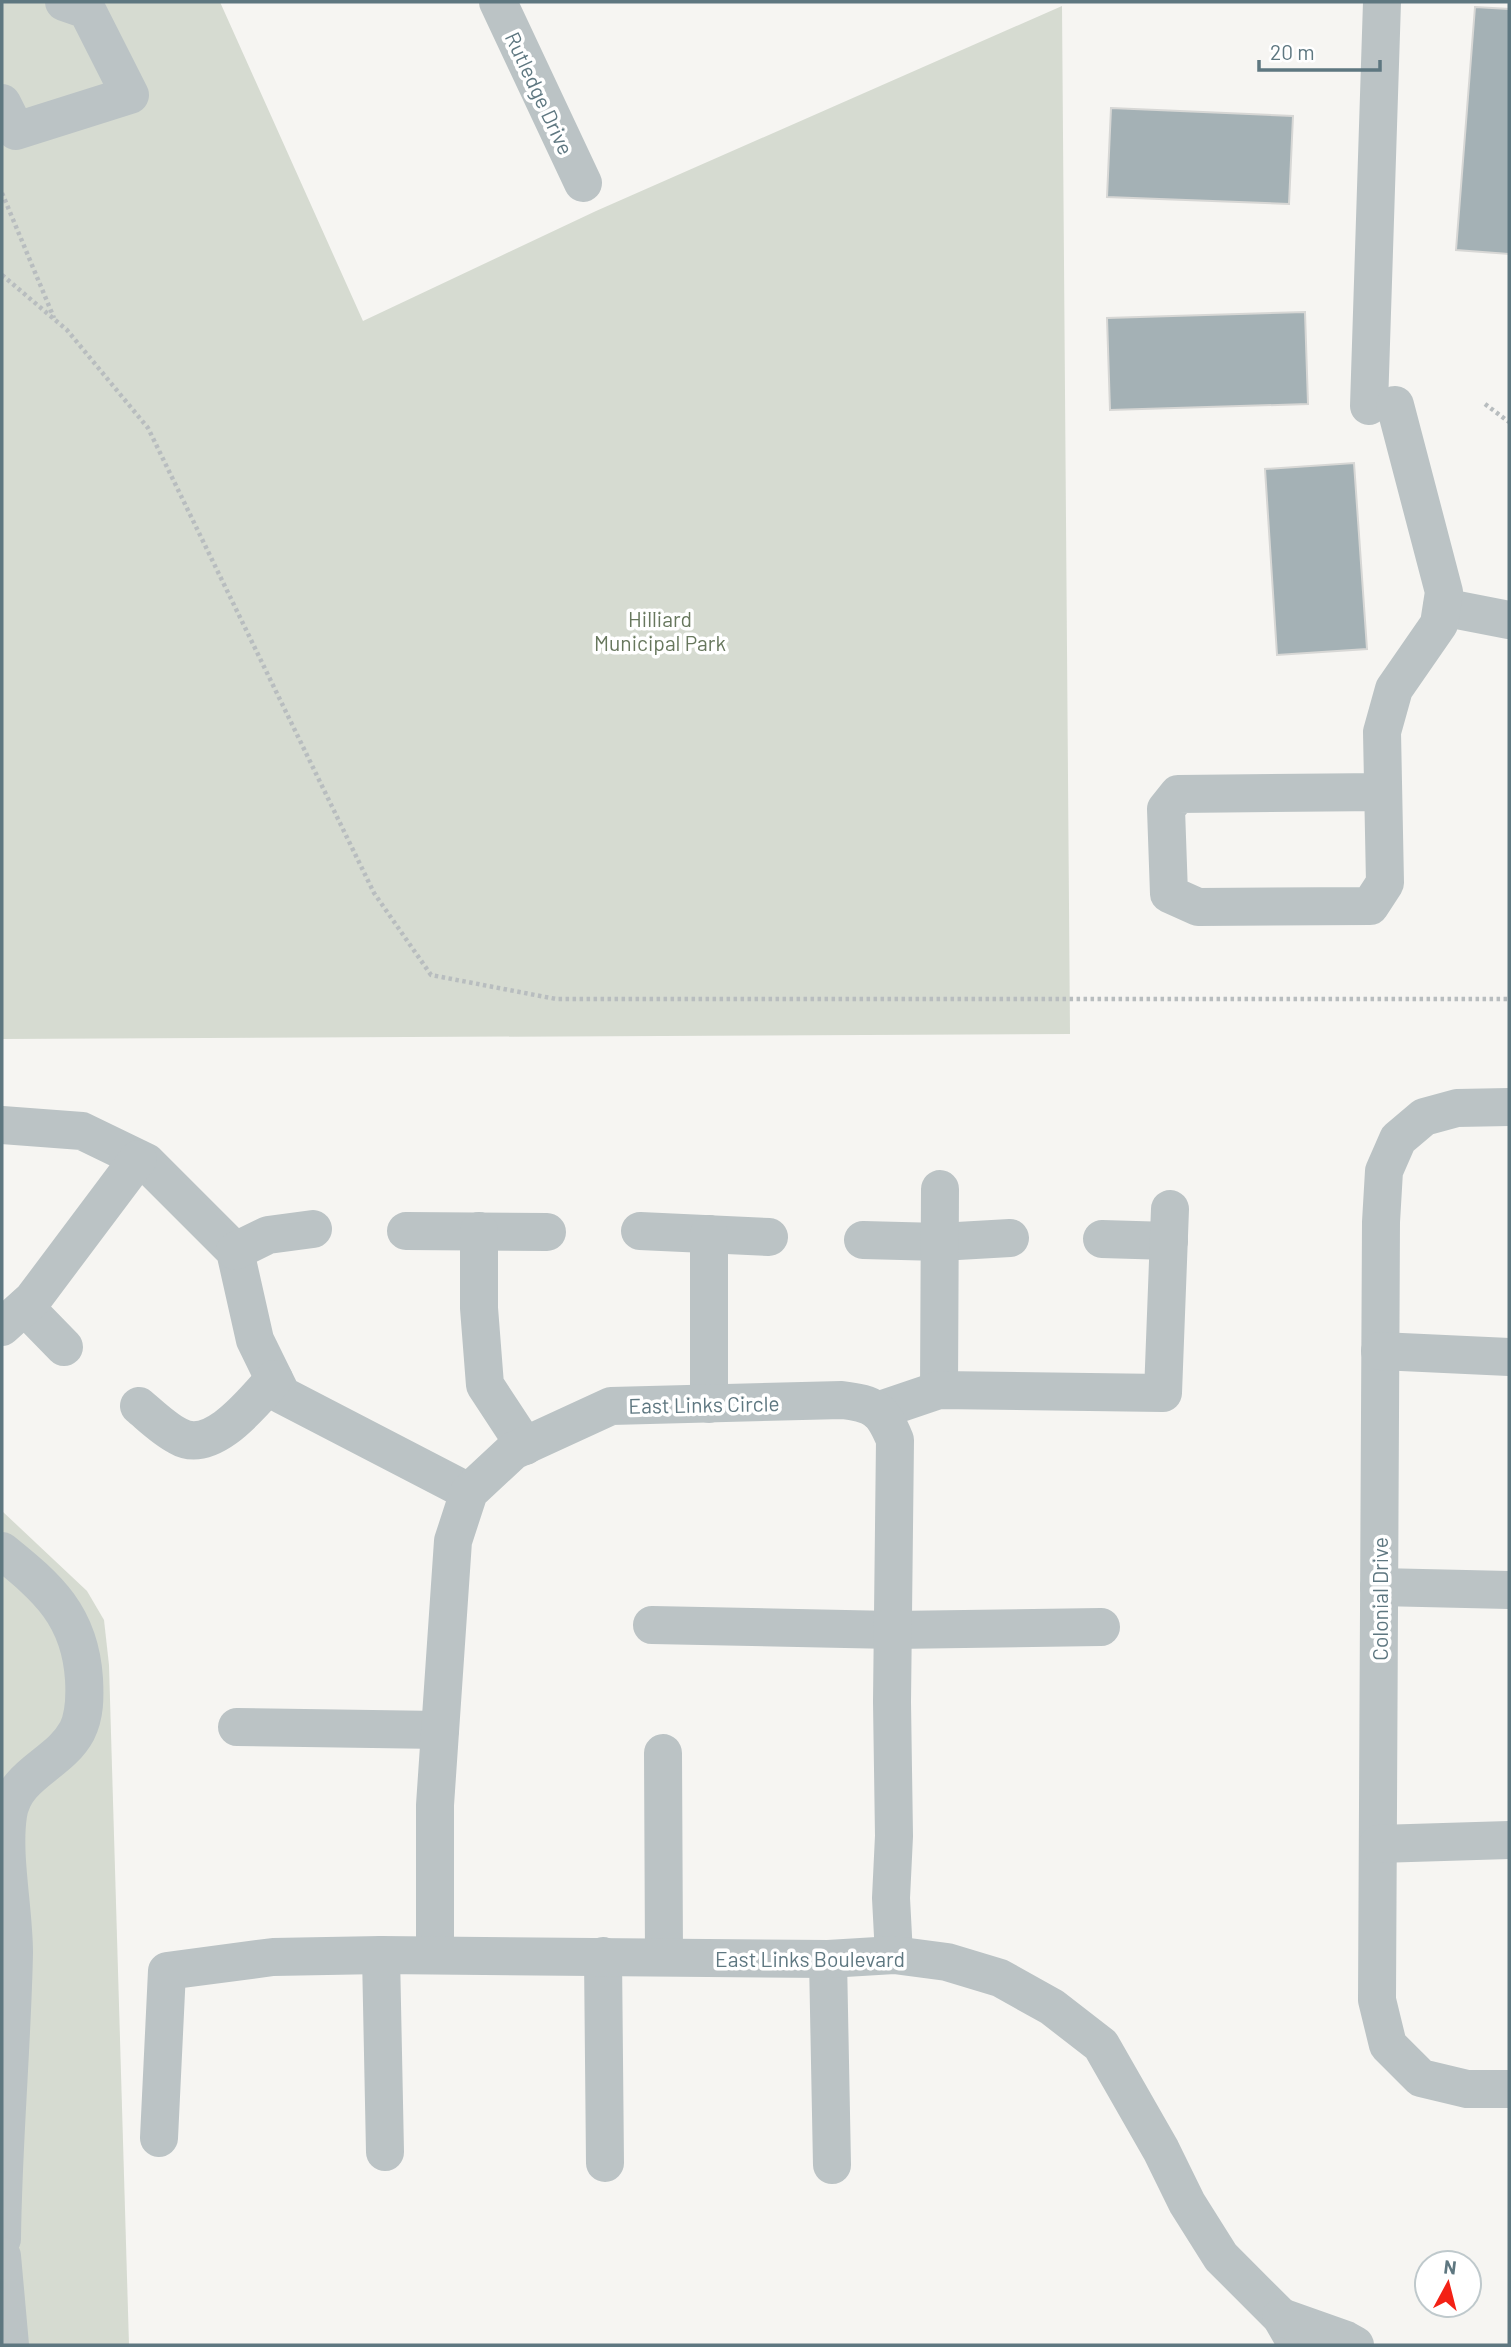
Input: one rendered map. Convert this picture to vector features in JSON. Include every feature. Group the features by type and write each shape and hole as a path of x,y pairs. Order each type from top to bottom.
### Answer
{"street":[{"path":"2,103 16,131 130,96 87,10 64,2"},
{"name":"Rutledge Drive","path":"498,2 583,183"},
{"path":"1382,2 1382,406 1444,592 1439,624 1394,689 1382,732 1385,883 1370,905 1198,907 1169,894 1166,809 1178,794 1383,792"},
{"path":"1442,607 1509,620"},
{"name":"Colonial Drive","path":"1509,1107 1457,1108 1424,1117 1398,1139 1384,1171 1381,1222 1377,2000 1388,2045 1421,2078 1466,2088 1509,2089"},
{"path":"2,1125 82,1131 146,1162 235,1251 255,1340 282,1395 470,1492"},
{"path":"64,1346 13,1317 33,1299 138,1159"},
{"path":"939,1390 940,1189"},
{"path":"877,1411 939,1390 1163,1394 1169,1225 1102,1240"},
{"path":"235,1251 268,1235 313,1229"},
{"path":"406,1231 547,1232"},
{"path":"479,1231 479,1308 485,1385 525,1446"},
{"path":"640,1231 769,1237"},
{"path":"709,1234 709,1404"},
{"path":"863,1240 940,1242 1010,1238"},
{"path":"1380,1351 1509,1357"},
{"path":"139,1406 180,1438 202,1440 231,1425 274,1379"},
{"name":"East Links Circle","path":"435,1955 435,1805 453,1541 470,1492 513,1451 611,1406 842,1401 866,1403 877,1411"},
{"path":"877,1411 886,1418 895,1440 894,1836 891,1898 894,1955"},
{"path":"2,1551 50,1593 64,1611 75,1632 83,1660 85,1695 82,1720 76,1733 56,1755 33,1772 20,1786 8,1814 14,1952 2,2239"},
{"path":"1379,1587 1509,1590"},
{"path":"652,1625 893,1630 1101,1627"},
{"path":"237,1727 440,1730"},
{"path":"663,1753 664,1957"},
{"path":"1378,1844 1509,1840"},
{"path":"381,1955 385,2152"},
{"name":"East Links Boulevard","path":"159,2138 167,1971 273,1958 381,1955 828,1959 894,1955 947,1962 1000,1978 1052,2007 1101,2045 1161,2150 1186,2203 1221,2257 1289,2331 1346,2340 1355,2345"},
{"path":"603,1956 605,2163"},
{"path":"828,1959 832,2165"},
{"path":"2,2256 10,2345"}],"path":[{"path":"2,193 54,319"},
{"path":"2,275 67,330 148,428 374,893 431,975 556,999 1509,999"},
{"path":"1485,404 1509,422"}],"green space":[{"name":"Hilliard Municipal Park","path":"2,2 220,2 363,321 596,211 1062,6 1070,1034 2,1039"},
{"path":"2,1511 87,1591 104,1620 109,1665 129,2345 2,2345"}],"building":[{"path":"1475,7 1509,9 1509,254 1456,250"},
{"path":"1111,108 1293,116 1289,204 1107,197"},
{"path":"1305,312 1308,404 1110,410 1107,318"},
{"path":"1354,463 1367,649 1277,655 1265,469"}]}
